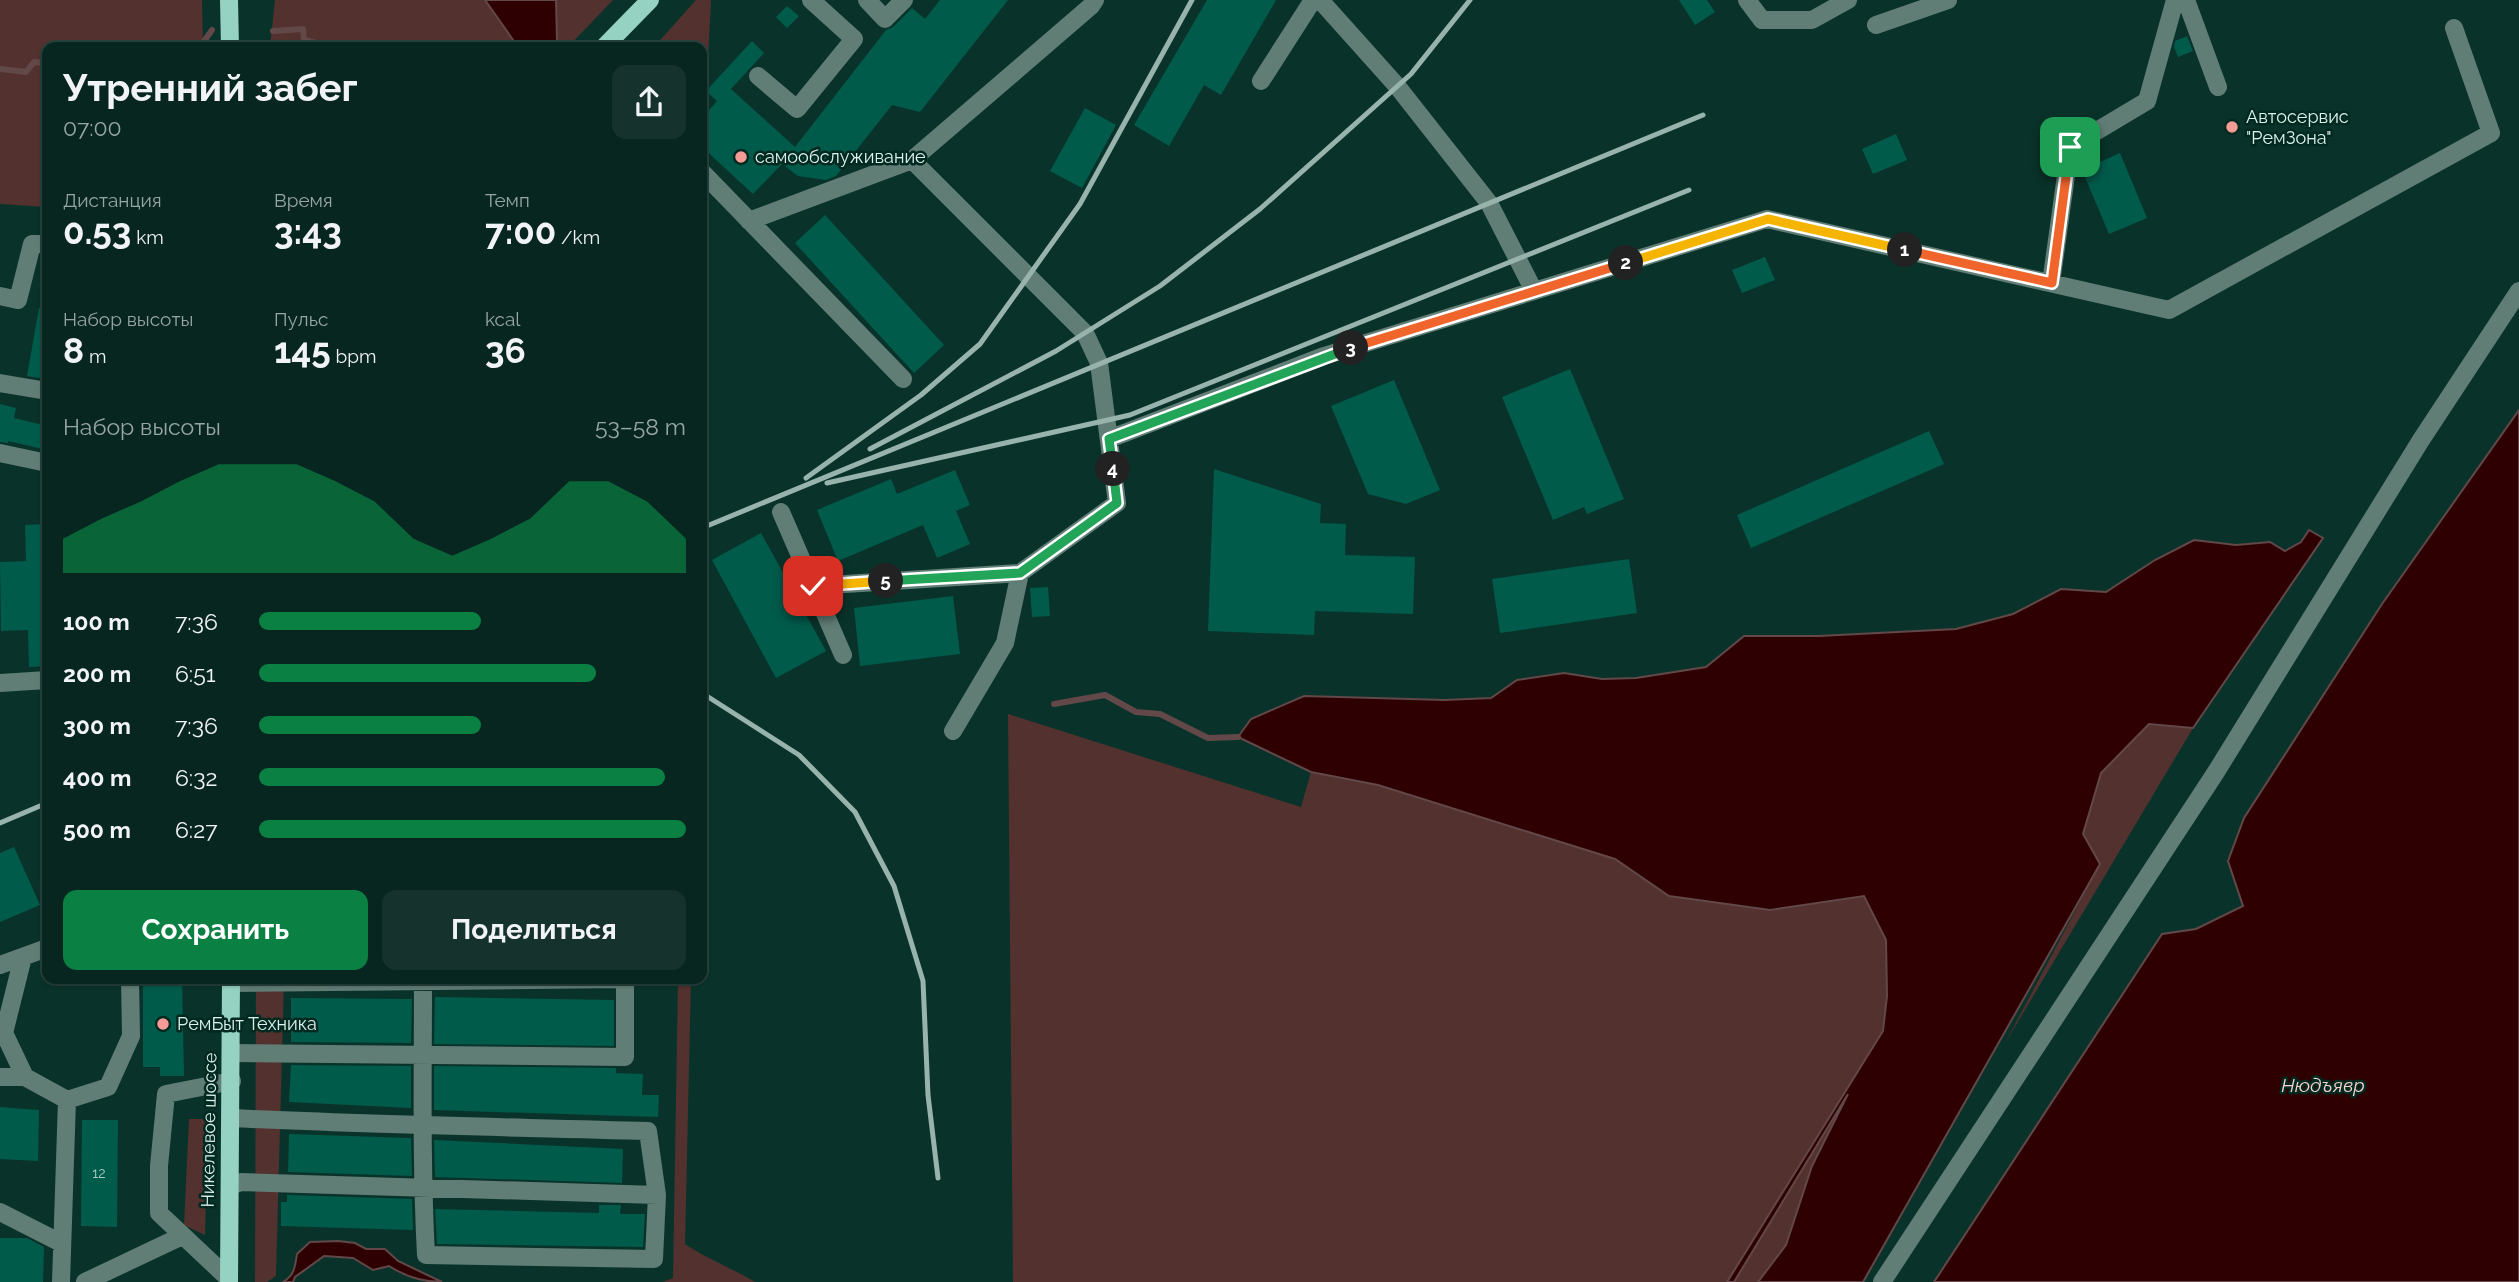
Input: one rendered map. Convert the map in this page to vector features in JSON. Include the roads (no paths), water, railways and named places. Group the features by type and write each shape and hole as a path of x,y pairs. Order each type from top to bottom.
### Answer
{"main road":[{"path":"229,0 230,42"},
{"path":"609,42 650,0"},
{"name":"Никелевое шоссе","path":"229,1281 231,984"}],"lane":[{"path":"758,76 797,109 854,39 811,0"},
{"path":"867,0 885,19 904,0"},
{"path":"749,221 912,160 1095,0"},
{"path":"1261,80 1314,0"},
{"path":"1320,0 1397,86 1489,203 1534,291"},
{"path":"1748,0 1762,20 1812,20 1848,0"},
{"path":"1876,25 1948,0"},
{"path":"2052,283 2070,147 2147,102 2175,0"},
{"path":"2186,0 2218,87"},
{"path":"1109,439 1324,356 1768,219 2169,310 2491,133 2454,28"},
{"path":"813,586 1020,573 1117,503 1099,363 1085,333 912,160"},
{"path":"707,177 903,379"},
{"path":"0,296 18,300 32,244 42,244"},
{"path":"1882,1282 2216,772 2421,440 2519,291"},
{"path":"0,383 42,389"},
{"path":"0,453 42,462"},
{"path":"781,512 843,655"},
{"path":"953,731 1005,643 1020,573"},
{"path":"0,683 42,680"},
{"path":"0,965 42,950"},
{"path":"23,957 4,1033 25,1077"},
{"path":"0,1077 25,1077 67,1100 108,1087 131,1036 130,984"},
{"path":"231,1118 423,1125 649,1131 657,1195 654,1259 426,1255 422,1187 423,1125 424,984"},
{"path":"231,1053 625,1057 625,984"},
{"path":"229,1281 159,1213 159,1167 166,1094 232,1081"},
{"path":"61,1282 67,1100"},
{"path":"230,1186 241,1182 657,1195"},
{"path":"0,1212 61,1243"},
{"path":"85,1282 181,1236"}],"water":[{"path":"485,0 556,0 557,42 514,42"},
{"name":"Нюдъявр","path":"2519,410 2519,1282 1934,1282 2162,934 2196,929 2243,906 2228,861 2244,818 2382,604"},
{"path":"2309,530 2323,538 2193,728 2149,724 2101,773 2083,834 2100,864 1863,1282 1758,1282 1786,1245 1812,1166 1848,1094 1734,1282 1727,1282 1883,1031 1887,996 1886,940 1864,896 1770,910 1669,896 1615,859 1378,785 1311,772 1238,737 1251,719 1304,696 1445,700 1491,698 1517,680 1564,673 1602,679 1636,678 1706,667 1744,636 1819,636 1956,629 2013,614 2061,589 2106,592 2155,560 2194,540 2236,545 2270,542 2285,551 2301,542"},
{"path":"310,1242 355,1243 366,1249 385,1249 398,1261 442,1282 414,1278 389,1266 373,1270 353,1258 324,1256 295,1277 293,1282 283,1282 292,1273 297,1254"}],"waterway":[{"path":"273,31 303,29 304,40 312,42"},
{"path":"204,42 212,30"},
{"path":"0,69 26,72 34,62 42,63"},
{"path":"1054,704 1105,695 1136,712 1160,714 1208,738 1238,737"}],"railway":[{"path":"806,478 921,395 980,344 1080,204 1192,0"},
{"path":"870,449 1056,351 1160,286 1260,209 1411,74 1470,0"},
{"path":"707,526 1703,115"},
{"path":"827,483 1130,415 1689,190"},
{"path":"707,696 799,755 855,812 894,886 923,981 928,1095 938,1178"},
{"path":"0,823 42,805"}],"place":[{"name":"Автосервис \"РемЗона\"","path":"2232,127"},
{"name":"самообслуживание","path":"741,157"},
{"name":"РемБыт Техника","path":"163,1024"}]}
